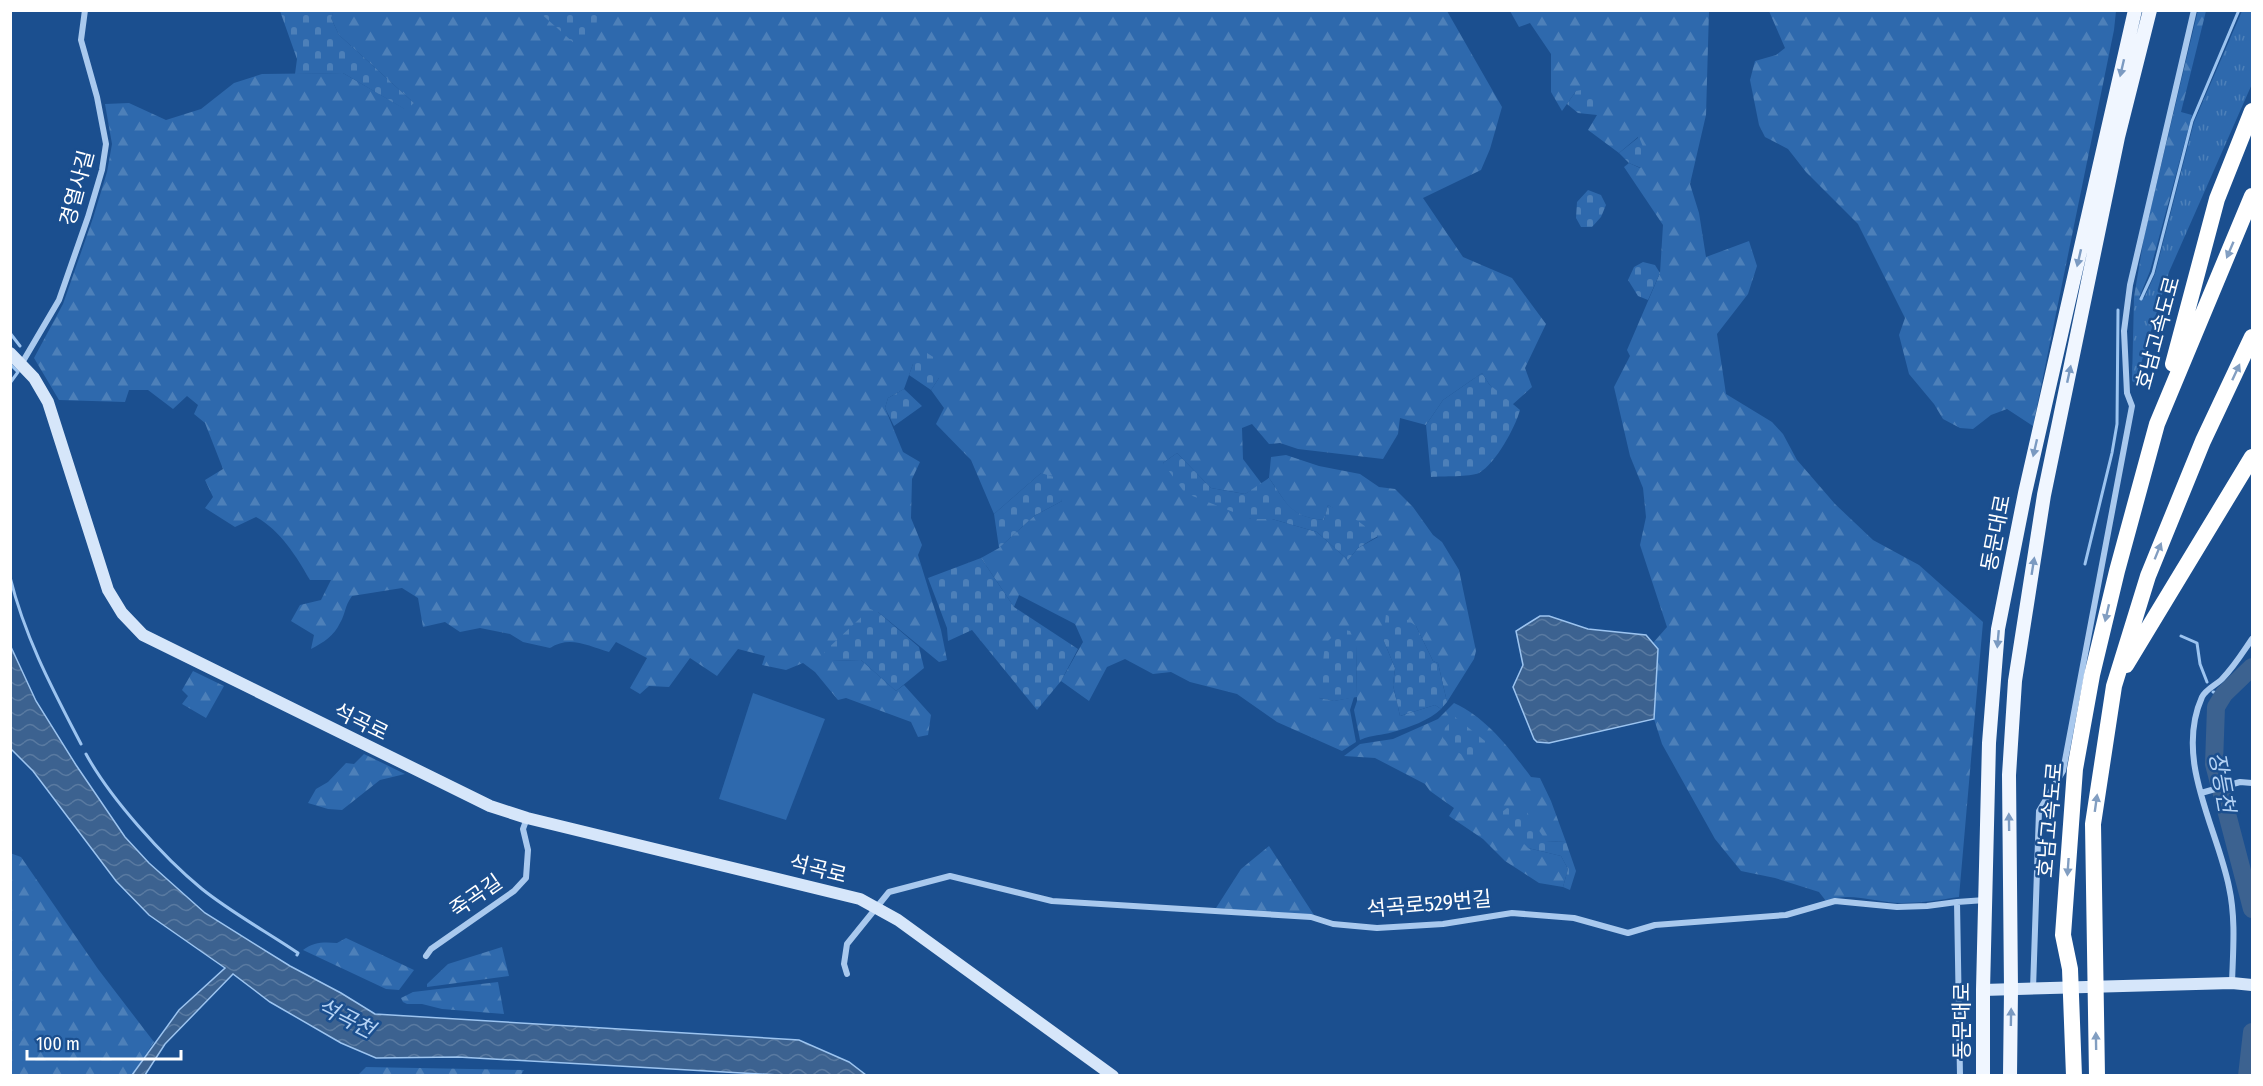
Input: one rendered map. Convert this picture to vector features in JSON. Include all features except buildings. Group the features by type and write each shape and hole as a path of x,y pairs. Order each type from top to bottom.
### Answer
{"highway":[{"name":"호남고속도로","path":"2074,1076 2070,969 2063,935 2075,769 2092,675 2117,571 2217,199 2253,111"},
{"name":"호남고속도로","path":"2117,571 2157,424 2253,196"},
{"name":"호남고속도로","path":"2097,1076 2093,824 2114,686 2148,576 2203,441 2253,337"},
{"name":"호남고속도로","path":"2114,686 2253,457"}],"main road":[{"path":"2126,10 2130,33"},
{"name":"동문대로","path":"1983,1076 1989,743 1998,629 2027,482 2135,10"},
{"name":"동문대로","path":"2010,1076 2009,775 2015,681 2047,484 2118,137 2150,10"}],"street":[{"name":"경열사길","path":"22,363 59,300 102,170 106,144 97,97 81,40 85,10"},
{"path":"2033,989 2039,811 2063,771 2132,406 2127,393 2124,331 2130,285 2194,10"},
{"name":"석곡로","path":"10,352 34,378 48,402 108,590 122,613 143,635 490,806 527,818 845,895 876,907 898,920 1113,1076"},
{"path":"2235,983 2234,935 2229,888 2196,770 2193,746 2196,717 2204,694 2220,681 2253,639"},
{"path":"2204,793 2240,782 2253,783"},
{"name":"죽곡길","path":"426,956 430,949 526,878 528,850 523,830 527,818"},
{"name":"석곡로529번길","path":"876,907 889,892 950,876 1052,901 1311,917 1334,924 1377,928 1443,924 1512,913 1574,918 1628,933 1655,925 1786,915 1835,902 1897,907 1985,900"},
{"path":"1957,902 1960,1076"},
{"path":"847,974 844,964 847,944 876,907"},
{"path":"1983,990 2235,983 2253,985"}],"green space":[{"path":"334,10 1447,11 1502,107 1490,149 1481,170 1423,198 1463,257 1512,278 1546,324 1525,368 1532,387 1512,405 1489,384 1482,373 1443,400 1426,425 1400,418 1398,434 1383,459 1298,449 1280,443 1269,444 1252,424 1242,428 1243,459 1262,484 1245,494 1211,488 1177,453 1163,463 1251,519 1272,519 1317,532 1348,560 1358,548 1378,537 1328,505 1324,520 1303,516 1290,508 1269,478 1271,457 1286,455 1319,466 1360,474 1379,487 1395,489 1413,507 1433,535 1442,542 1459,570 1476,651 1474,659 1447,702 1438,663 1433,661 1416,626 1383,639 1395,668 1393,685 1400,716 1435,705 1441,709 1431,717 1412,726 1360,740 1354,710 1357,701 1356,645 1319,698 1334,701 1354,697 1350,710 1356,742 1342,751 1277,722 1237,694 1190,682 1171,672 1153,674 1125,659 1107,667 1089,701 1061,681 1083,642 1075,624 1019,595 1014,607 981,558 999,548 1034,516 1062,501 1041,473 994,514 971,460 936,424 944,408 931,390 939,378 913,364 904,389 888,398 885,408 903,452 920,462 912,479 911,518 922,545 918,555 941,630 947,660 939,662 878,612 831,661 861,660 896,691 904,685 931,715 928,735 918,737 911,722 846,698 838,700 815,672 803,663 786,670 762,665 765,656 738,649 717,676 690,658 669,687 649,686 640,694 630,688 647,658 616,642 609,652 572,642 564,642 550,648 523,642 510,634 480,628 460,632 445,622 423,627 418,598 402,588 352,596 335,632 311,649 314,635 291,621 300,605 321,600 331,580 310,580 294,553 265,522 256,517 235,527 205,508 213,497 205,480 223,469 205,423 194,414 198,405 187,396 173,409 148,390 129,390 125,402 59,400 34,358 63,304 107,172 112,144 105,104 129,103 166,120 201,109 234,83 262,74 343,73 405,109 414,103 339,35 331,18"},
{"path":"2198,10 2206,11 2181,112 2192,115 2150,271 2139,298 2134,297 2144,237"},
{"path":"280,11 334,11 331,18 339,35 414,103 406,110 343,73 295,74 297,59"},
{"path":"538,11 590,11 597,16 596,38 575,44"},
{"path":"1510,11 1709,11 1706,115 1690,184 1699,213 1706,257 1749,241 1757,266 1748,294 1717,334 1726,394 1772,422 1783,434 1797,460 1835,504 1873,540 1919,565 1983,622 1959,897 1908,903 1854,897 1826,901 1819,892 1775,878 1741,871 1715,839 1662,744 1654,719 1658,649 1653,643 1667,627 1640,545 1646,517 1643,488 1630,456 1614,387 1630,356 1627,350 1660,273 1663,225 1624,167 1629,163 1640,168 1638,137 1619,153 1588,130 1597,115 1576,91 1562,111 1551,92 1551,54 1530,23 1519,27"},
{"path":"1769,11 2116,11 2033,426 2007,409 1991,415 1973,429 1960,428 1943,419 1934,404 1909,374 1899,335 1905,318 1858,224 1806,172 1788,149 1765,137 1759,125 1750,80 1755,61 1776,55 1785,48"},
{"path":"2242,11 2252,11 2252,84 2169,272 2135,383 2132,381 2134,297 2144,298 2155,274 2194,122"},
{"path":"1592,88 1598,97 1597,115 1578,113 1567,104 1576,91"},
{"path":"1639,137 1646,154 1641,168 1629,163 1619,153"},
{"path":"1588,190 1601,195 1606,205 1601,217 1592,227 1581,227 1576,218 1577,202"},
{"path":"1643,262 1655,265 1660,273 1648,300 1638,296 1628,280 1634,267"},
{"path":"927,353 938,360 939,378 931,390 909,375 913,364"},
{"path":"1482,373 1489,384 1520,410 1514,426 1498,453 1479,473 1431,477 1426,425 1443,400"},
{"path":"904,389 922,406 894,426 885,408 888,398"},
{"path":"1177,453 1211,488 1245,494 1269,478 1296,512 1324,520 1328,505 1358,521 1378,536 1358,548 1348,560 1317,532 1272,519 1251,519 1185,493 1163,463"},
{"path":"1041,473 1054,477 1062,501 1034,516 999,548 994,514"},
{"path":"981,558 1014,607 1078,649 1061,681 1037,710 972,630 948,641 947,628 928,578"},
{"path":"870,609 878,612 919,647 924,668 896,691 861,660 831,661 824,652"},
{"path":"1398,613 1416,626 1433,661 1438,663 1447,702 1441,709 1435,705 1400,716 1393,685 1395,668 1383,639 1386,614"},
{"path":"1340,629 1350,631 1356,645 1357,697 1334,701 1319,698 1325,644"},
{"path":"193,671 224,686 206,718 182,704 188,696 182,690"},
{"path":"753,693 825,719 786,820 719,799"},
{"path":"1454,703 1487,725 1531,777 1540,778 1566,842 1546,841 1528,848 1561,856 1568,869 1563,887 1539,883 1505,861 1483,839 1449,816 1454,808 1430,791 1425,784 1375,758 1344,756 1360,744 1393,739 1438,719"},
{"path":"1455,717 1490,745 1476,763 1456,751 1443,738 1445,728"},
{"path":"364,754 405,774 380,780 342,810 328,809 308,803 316,789 328,782 346,763 354,764"},
{"path":"1507,808 1526,811 1546,841 1566,842 1576,871 1570,890 1563,887 1568,869 1561,856 1528,848 1497,816"},
{"path":"1269,846 1314,915 1216,908 1241,869"},
{"path":"10,853 21,857 98,969 154,1042 132,1075 11,1075"},
{"path":"346,938 414,970 399,990 386,989 303,950 315,944 337,943"},
{"path":"502,947 509,976 427,987 427,984 448,964"},
{"path":"498,982 504,1014 407,1004 401,998 413,992"},
{"path":"366,1067 524,1070 520,1076 357,1076"}],"water":[{"path":"1540,616 1549,616 1588,629 1646,635 1658,649 1654,719 1549,743 1537,742 1513,687 1523,665 1516,631"},
{"name":"석곡천","path":"11,647 36,701 76,765 125,837 149,863 205,913 290,966 375,1014 799,1040 849,1062 866,1075 796,1076 458,1057 376,1058 341,1043 270,1002 233,974 165,1044 145,1075 132,1075 179,1010 225,968 149,915 116,881 33,771 11,749"}],"waterway":[{"path":"2141,299 2153,273 2192,121 2239,10"},
{"path":"2085,564 2117,424 2118,310"},
{"path":"10,333 20,346"},
{"path":"10,364 18,372 10,383"},
{"path":"10,577 23,621 50,684 81,744"},
{"path":"2181,636 2197,643 2200,664 2207,682"},
{"name":"장등천","path":"2252,667 2224,694 2216,707 2214,764 2252,909"},
{"path":"2213,692 2224,694"},
{"path":"86,754 123,808 171,861 213,898 298,953 297,955"},
{"name":"장등천","path":"2247,1076 2252,1032"}]}
